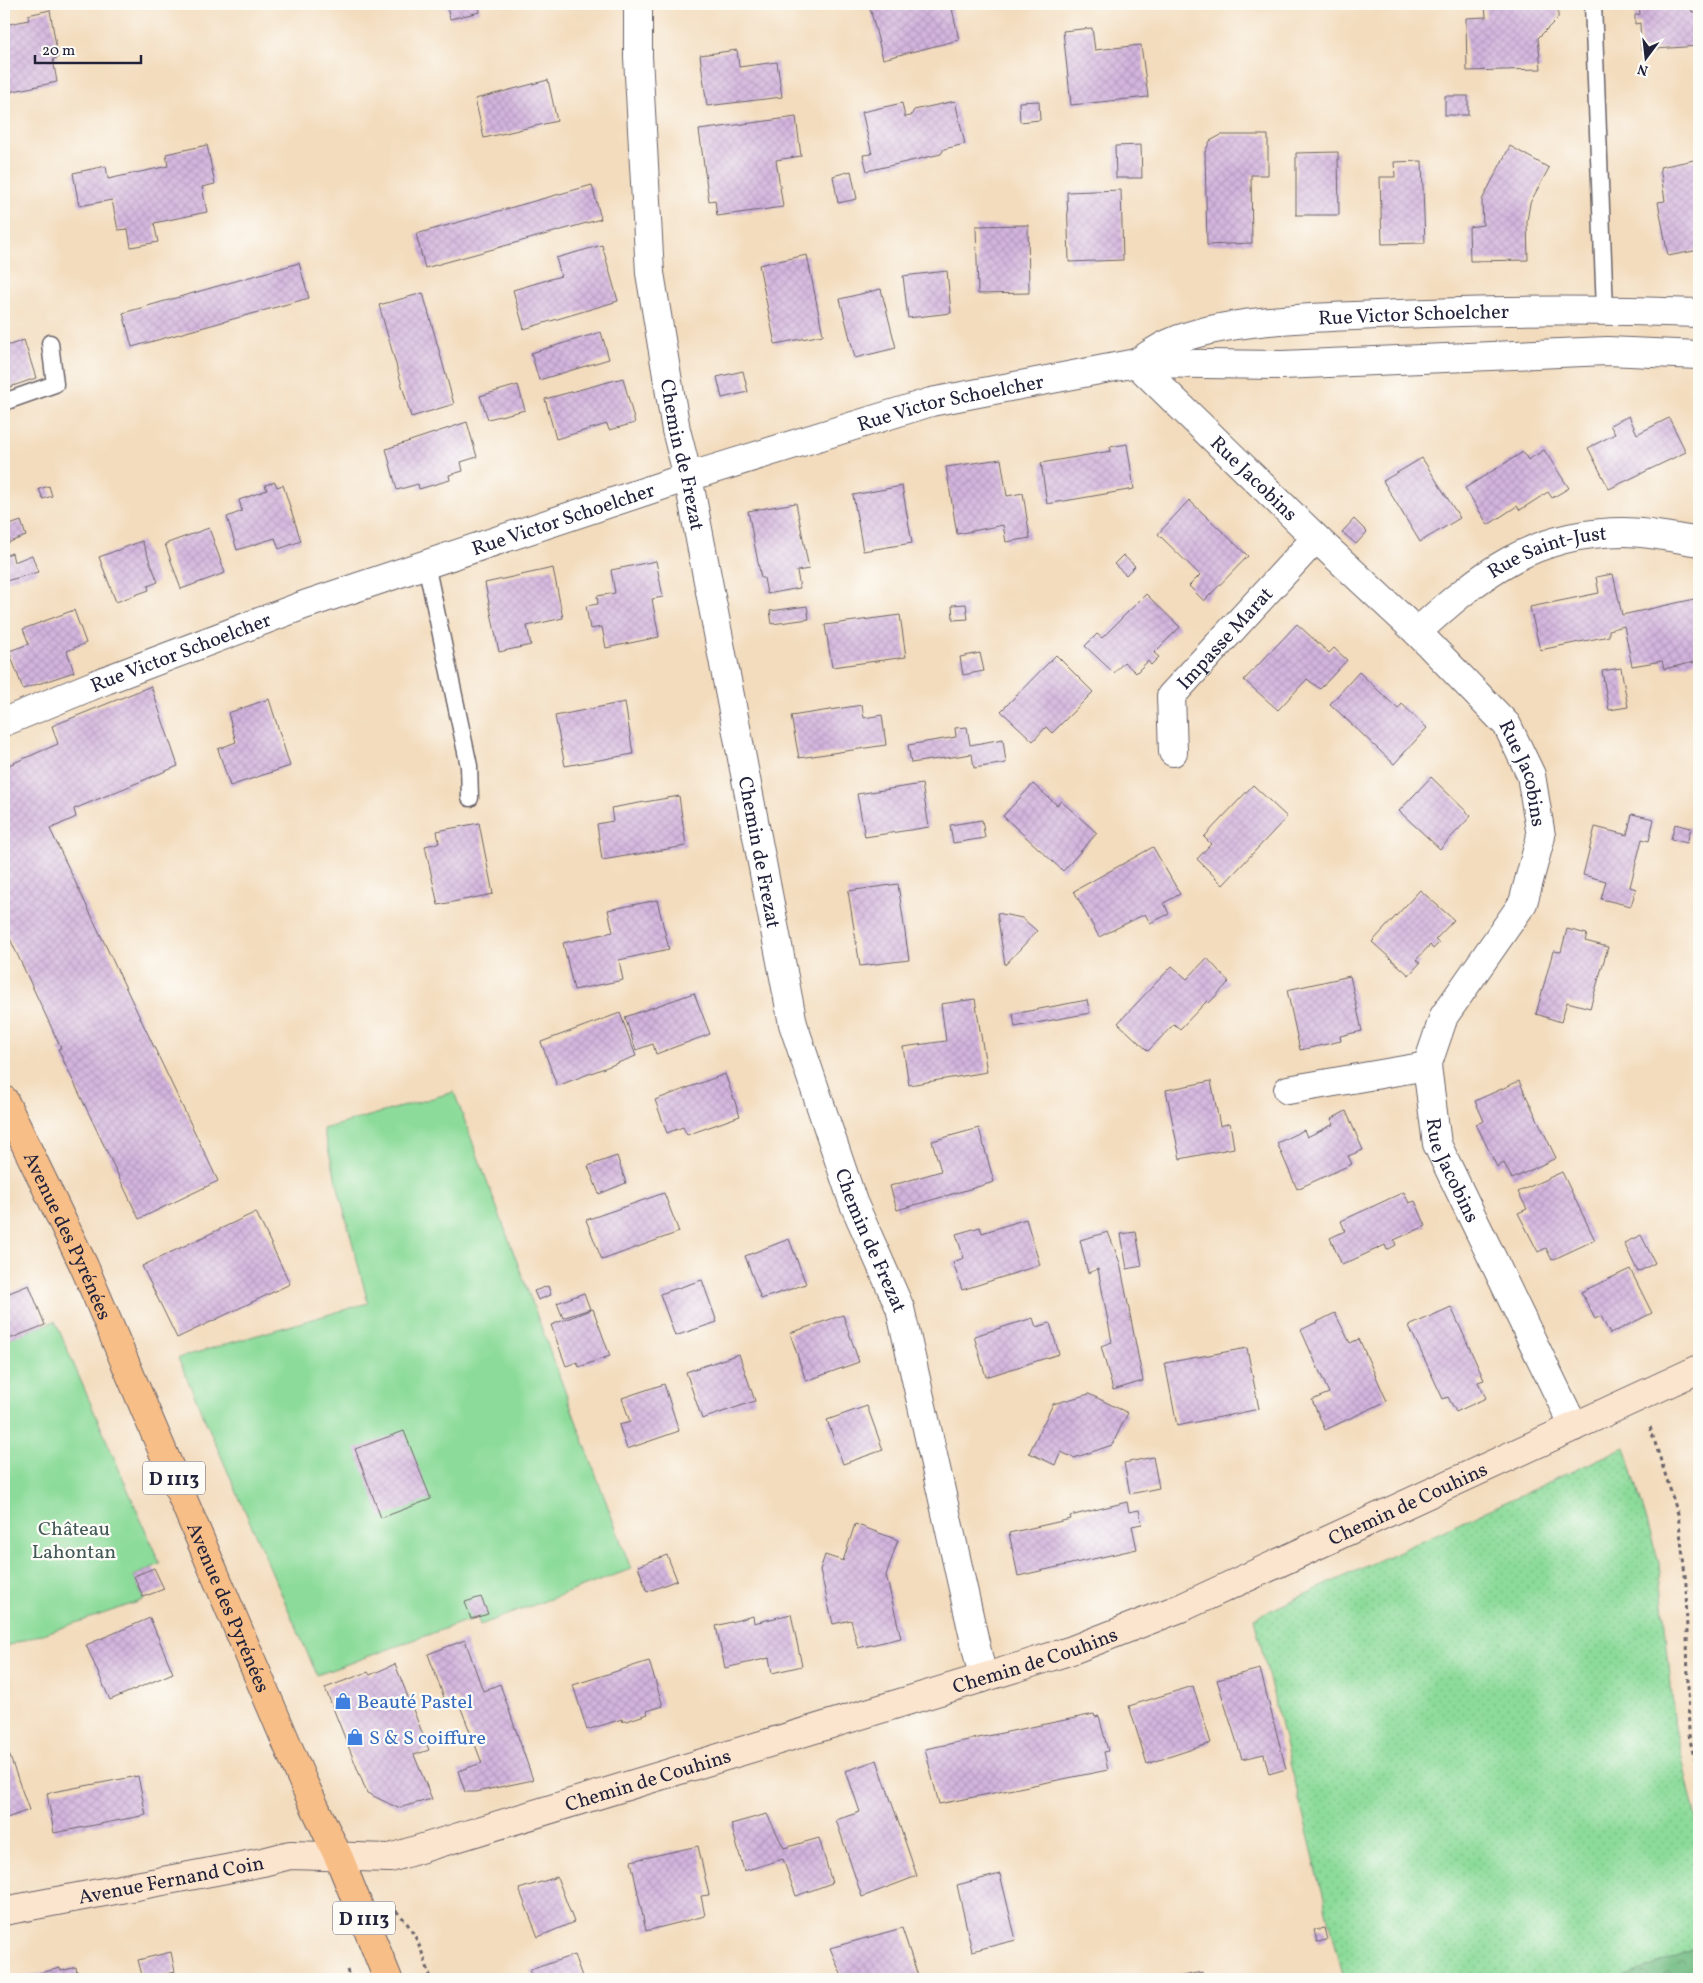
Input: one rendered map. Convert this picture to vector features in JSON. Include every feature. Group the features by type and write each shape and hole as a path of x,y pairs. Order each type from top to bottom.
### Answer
{"main road":[{"name":"Avenue des Pyrénées","path":"4,1100 84,1266 304,1784 339,1858 388,1979"}],"street":[{"name":"Chemin de Frezat","path":"638,4 638,57 650,273 676,430 688,477 793,1024 853,1202 900,1308 983,1678"},
{"name":"Rue Victor Schoelcher","path":"1136,363 1171,342 1223,328 1317,318 1456,311 1605,310 1699,312"},
{"name":"Rue Victor Schoelcher","path":"4,722 272,617 688,477 931,402 1136,363 1282,365 1607,351 1699,355"},
{"name":"Rue Jacobins","path":"1136,363 1316,538 1417,632 1507,725 1531,775 1541,836 1523,903 1444,1016 1427,1066 1438,1144 1574,1427"},
{"name":"Rue Saint-Just","path":"1417,632 1465,589 1511,560 1550,542 1586,534 1625,532 1699,542"},
{"name":"Impasse Marat","path":"1173,752 1171,696 1316,538"},
{"path":"1288,1090 1427,1066"},
{"name":"Chemin de Couhins","path":"339,1858 390,1858 1072,1650 1183,1607 1699,1369"},
{"name":"Avenue Fernand Coin","path":"4,1911 263,1862 290,1855 339,1858"}],"lane":[{"path":"1593,4 1605,310"},
{"path":"4,402 55,384 50,343"},
{"path":"426,564 469,766 470,798"}],"path":[{"path":"1637,1398 1656,1440 1678,1514 1686,1594 1689,1735 1699,1780"}],"green space":[{"path":"454,1092 631,1569 480,1625 477,1617 317,1675 178,1358 368,1303 323,1129"},
{"name":"Château Lahontan","path":"55,1321 160,1564 134,1576 144,1600 4,1647 4,1340"},
{"path":"1625,1447 1659,1563 1675,1728 1699,1832 1699,1950 1622,1979 1344,1979 1254,1618"},
{"path":"1699,1948 1699,1979 1619,1979"}],"building":[{"path":"446,4 479,4 480,12 450,19"},
{"path":"869,4 951,4 959,40 883,59"},
{"path":"1420,4 1442,4 1442,5 1420,7"},
{"path":"1485,4 1558,4 1558,18 1538,38 1541,69 1467,71 1466,18 1486,17"},
{"path":"1639,4 1691,4 1692,12 1699,12 1699,46 1641,50 1640,23 1635,24 1635,15 1640,14"},
{"path":"50,10 58,58 53,59 57,82 4,93 4,25 29,20 28,15"},
{"path":"1092,28 1095,50 1141,45 1148,97 1071,105 1063,31"},
{"path":"737,50 739,67 777,62 782,97 707,106 700,55"},
{"path":"548,80 557,121 484,138 475,99"},
{"path":"1445,96 1468,96 1468,115 1445,115"},
{"path":"955,101 965,144 944,149 941,154 867,171 863,155 872,154 862,112 902,103 905,117 911,116 914,110"},
{"path":"1039,101 1040,120 1020,122 1019,102"},
{"path":"796,117 801,156 776,160 783,207 717,216 715,200 709,201 699,130"},
{"path":"1221,135 1268,135 1268,175 1251,175 1252,243 1207,245 1205,152 1210,141"},
{"path":"207,145 215,184 202,187 207,212 154,223 158,242 131,247 128,229 118,230 112,200 79,206 73,173 106,166 108,179 168,166 166,154"},
{"path":"1141,145 1142,178 1116,178 1115,146"},
{"path":"1510,146 1549,168 1530,203 1527,221 1528,260 1470,261 1469,227 1483,225 1482,200"},
{"path":"1338,152 1339,215 1296,215 1296,153"},
{"path":"1699,159 1699,250 1668,256 1658,202 1665,201 1660,167"},
{"path":"1422,161 1425,243 1382,244 1380,177 1395,177 1394,162"},
{"path":"851,171 857,199 838,203 833,176"},
{"path":"592,185 601,219 425,268 416,234"},
{"path":"1121,190 1123,260 1069,262 1067,192"},
{"path":"1028,225 1029,293 978,294 976,226"},
{"path":"602,245 618,301 524,329 513,290 561,276 556,258"},
{"path":"807,255 823,335 775,344 759,265"},
{"path":"299,263 309,298 132,347 123,313"},
{"path":"947,271 951,313 908,318 903,276"},
{"path":"881,289 896,348 855,358 840,299"},
{"path":"423,293 454,404 411,417 379,305"},
{"path":"601,332 609,359 539,380 531,353"},
{"path":"24,340 36,378 4,389 4,347"},
{"path":"743,371 748,392 722,398 717,377"},
{"path":"623,378 635,423 609,430 607,424 556,439 545,399"},
{"path":"518,385 525,410 488,419 480,396"},
{"path":"1629,416 1637,434 1669,418 1686,452 1609,489 1588,448 1615,434 1610,425"},
{"path":"467,422 477,457 461,462 463,471 449,475 450,480 419,489 418,484 397,490 386,449"},
{"path":"1127,444 1134,489 1047,504 1041,463 1111,451 1110,447"},
{"path":"1544,450 1569,488 1552,498 1548,492 1520,510 1517,506 1488,525 1465,488 1523,452 1528,460"},
{"path":"1422,458 1460,518 1420,542 1383,481"},
{"path":"1001,459 1007,496 1023,493 1030,538 1006,542 1003,525 957,534 946,467"},
{"path":"275,482 277,487 283,485 301,541 279,549 275,538 237,550 227,517 242,511 239,500 267,490 265,485"},
{"path":"49,486 52,496 43,499 39,489"},
{"path":"902,486 912,543 863,551 853,495"},
{"path":"1189,500 1248,556 1204,601 1189,586 1200,575 1158,534"},
{"path":"796,503 809,569 797,571 800,588 767,594 764,578 761,578 748,511"},
{"path":"1354,519 1367,532 1356,544 1342,532"},
{"path":"21,521 26,536 4,544 4,527"},
{"path":"209,528 225,573 181,589 165,544"},
{"path":"142,541 158,582 148,586 149,590 116,602 99,557"},
{"path":"12,553 14,562 32,555 38,572 6,581 4,556"},
{"path":"1123,555 1135,566 1126,575 1114,564"},
{"path":"656,561 663,597 652,599 659,637 606,648 602,627 590,629 586,606 598,604 597,596 615,593 611,570"},
{"path":"553,568 563,618 527,626 531,645 499,652 485,583"},
{"path":"1613,574 1622,615 1699,598 1699,661 1664,669 1662,661 1632,666 1624,626 1609,630 1609,636 1540,650 1530,607 1599,593 1596,577"},
{"path":"1146,594 1180,627 1154,653 1159,657 1151,665 1148,661 1136,673 1124,662 1114,673 1085,646 1097,634 1102,638"},
{"path":"966,604 968,619 953,620 952,605"},
{"path":"807,606 809,619 772,624 770,611"},
{"path":"74,610 86,643 67,651 74,672 23,689 9,651 29,644 23,629"},
{"path":"900,615 906,657 832,667 825,625"},
{"path":"1297,624 1329,653 1334,648 1347,660 1320,689 1307,679 1278,710 1244,680"},
{"path":"980,653 984,671 963,675 960,657"},
{"path":"1056,655 1093,692 1052,733 1046,727 1033,741 1001,711"},
{"path":"1621,668 1628,707 1609,710 1602,671"},
{"path":"1359,672 1398,709 1402,704 1427,728 1394,764 1330,704"},
{"path":"151,686 178,766 74,809 76,817 50,829 218,1181 139,1219 58,1049 61,1048 4,926 4,767 58,744 52,726"},
{"path":"269,699 290,766 230,786 218,749 236,742 228,713"},
{"path":"625,702 633,754 565,766 555,716"},
{"path":"862,705 864,718 882,715 886,745 799,758 791,716"},
{"path":"967,727 970,745 1003,739 1006,763 974,768 972,754 911,763 908,745 956,737 955,728"},
{"path":"1431,777 1471,816 1440,849 1399,811"},
{"path":"922,784 929,827 865,837 857,794"},
{"path":"1033,784 1057,805 1061,801 1097,833 1063,871 1003,816"},
{"path":"1253,785 1287,817 1223,885 1197,859 1211,844 1204,837"},
{"path":"679,796 686,846 602,860 597,824 613,821 611,808"},
{"path":"1632,814 1654,819 1649,841 1642,839 1630,887 1636,889 1631,906 1601,899 1606,881 1583,875 1595,827 1627,835"},
{"path":"982,820 985,838 953,843 950,825"},
{"path":"479,823 493,894 438,905 425,846 439,843 437,831"},
{"path":"1675,824 1691,828 1687,843 1671,839"},
{"path":"1153,847 1180,894 1164,903 1169,914 1150,923 1145,914 1099,937 1074,891"},
{"path":"898,884 909,960 860,966 848,891"},
{"path":"1420,890 1454,920 1435,940 1439,943 1433,949 1430,945 1416,960 1420,963 1409,975 1372,942"},
{"path":"657,900 669,949 619,960 623,980 574,990 563,943 613,932 608,910"},
{"path":"997,913 1022,918 1037,931 1005,965"},
{"path":"1567,929 1587,934 1585,941 1608,947 1590,1008 1567,1002 1561,1022 1536,1014 1553,951 1561,952"},
{"path":"1207,958 1229,982 1209,1003 1207,1001 1180,1029 1174,1024 1148,1051 1118,1023 1172,966 1187,979"},
{"path":"1350,976 1362,1031 1340,1036 1341,1041 1300,1050 1287,990"},
{"path":"694,993 710,1034 656,1054 653,1044 636,1050 625,1017"},
{"path":"975,999 987,1072 909,1085 903,1047 946,1041 941,1004"},
{"path":"1087,1000 1090,1013 1015,1027 1013,1014"},
{"path":"620,1013 636,1056 557,1086 541,1042"},
{"path":"725,1074 740,1116 687,1135 683,1127 667,1133 655,1100"},
{"path":"1211,1081 1220,1126 1230,1123 1234,1148 1180,1159 1166,1090"},
{"path":"1519,1081 1556,1158 1512,1179 1504,1163 1497,1167 1476,1124 1484,1121 1475,1101"},
{"path":"1346,1111 1363,1150 1348,1156 1352,1164 1297,1189 1277,1143 1304,1130 1307,1137 1334,1124 1331,1119"},
{"path":"979,1128 994,1182 897,1210 890,1186 941,1171 932,1141"},
{"path":"617,1156 626,1183 599,1194 588,1166"},
{"path":"1562,1172 1595,1240 1552,1260 1546,1248 1538,1252 1518,1213 1527,1209 1518,1192"},
{"path":"1404,1192 1409,1203 1415,1201 1426,1226 1394,1240 1396,1245 1387,1250 1385,1245 1342,1265 1330,1238 1345,1231 1341,1221"},
{"path":"664,1193 679,1232 602,1260 586,1220"},
{"path":"256,1212 290,1284 177,1338 142,1266"},
{"path":"1026,1219 1040,1265 962,1290 953,1262 964,1258 956,1234 980,1227 982,1233"},
{"path":"1108,1232 1120,1263 1143,1381 1113,1390 1101,1346 1112,1342 1098,1269 1088,1273 1080,1240"},
{"path":"1136,1232 1142,1266 1127,1269 1121,1234"},
{"path":"1641,1235 1655,1263 1638,1272 1624,1243"},
{"path":"789,1239 806,1284 761,1299 745,1256"},
{"path":"1630,1269 1652,1313 1610,1334 1601,1316 1595,1319 1581,1292"},
{"path":"702,1280 717,1322 675,1336 660,1294"},
{"path":"29,1285 45,1325 4,1341 4,1295"},
{"path":"548,1286 551,1295 538,1300 534,1291"},
{"path":"584,1293 590,1309 563,1318 557,1303"},
{"path":"1451,1307 1484,1380 1478,1382 1486,1398 1456,1412 1448,1397 1443,1399 1409,1326"},
{"path":"593,1309 610,1356 579,1367 577,1362 566,1366 551,1325"},
{"path":"1335,1313 1350,1343 1359,1339 1387,1401 1325,1430 1312,1400 1329,1393 1301,1330"},
{"path":"843,1315 859,1362 806,1381 790,1333"},
{"path":"1033,1318 1036,1327 1050,1323 1059,1354 986,1377 974,1336"},
{"path":"1247,1348 1259,1409 1177,1426 1165,1363"},
{"path":"739,1354 755,1401 702,1419 686,1372"},
{"path":"664,1384 679,1431 627,1449 619,1425 630,1422 622,1398"},
{"path":"1089,1394 1128,1413 1112,1445 1074,1458 1061,1452 1055,1465 1029,1453 1053,1404"},
{"path":"867,1406 883,1450 843,1464 827,1420"},
{"path":"404,1431 431,1499 381,1518 355,1449"},
{"path":"1153,1457 1159,1488 1130,1494 1124,1463"},
{"path":"1127,1502 1129,1512 1139,1510 1142,1524 1132,1526 1137,1549 1018,1576 1009,1533 1071,1519 1070,1516"},
{"path":"855,1524 898,1540 886,1575 901,1638 858,1648 851,1620 833,1624 820,1570 825,1555 843,1561"},
{"path":"667,1555 677,1580 647,1592 638,1566"},
{"path":"154,1568 164,1589 143,1597 134,1576"},
{"path":"481,1597 488,1614 471,1619 465,1602"},
{"path":"791,1614 802,1666 772,1673 769,1658 725,1668 716,1626 753,1616 754,1623"},
{"path":"150,1618 173,1673 110,1700 86,1645"},
{"path":"465,1640 483,1691 500,1684 533,1780 476,1792 465,1792 458,1771 482,1763 457,1698 446,1703 428,1654"},
{"path":"649,1661 663,1706 647,1711 648,1714 623,1722 622,1719 587,1730 573,1685"},
{"path":"395,1664 429,1750 414,1755 432,1799 398,1808 367,1793 325,1688 368,1672 370,1675"},
{"path":"1260,1669 1286,1769 1269,1774 1264,1754 1242,1759 1217,1680"},
{"path":"1193,1686 1211,1743 1147,1764 1129,1706"},
{"path":"1094,1714 1095,1717 1099,1716 1108,1751 1104,1752 1108,1770 939,1804 925,1749"},
{"path":"4,1740 29,1810 4,1819"},
{"path":"877,1760 917,1876 862,1897 836,1820 860,1812 846,1771"},
{"path":"138,1776 146,1815 54,1833 47,1793"},
{"path":"767,1814 784,1848 819,1838 832,1883 796,1896 783,1859 744,1871 731,1824"},
{"path":"698,1846 709,1895 701,1896 705,1916 646,1931 631,1861"},
{"path":"1000,1874 1016,1940 972,1951 957,1885"},
{"path":"557,1877 574,1922 538,1937 519,1889"},
{"path":"902,1928 919,1979 843,1979 830,1948"},
{"path":"1324,1928 1327,1940 1317,1942 1314,1930"},
{"path":"171,1952 175,1972 143,1979 138,1960"},
{"path":"574,1955 583,1979 534,1979 530,1970"},
{"path":"76,1967 78,1979 17,1979 60,1968 61,1971"},
{"path":"1202,1972 1204,1979 1172,1979 1172,1978"}],"place":[{"name":"Beauté Pastel","path":"343,1701"},
{"name":"S & S coiffure","path":"355,1737"}]}
